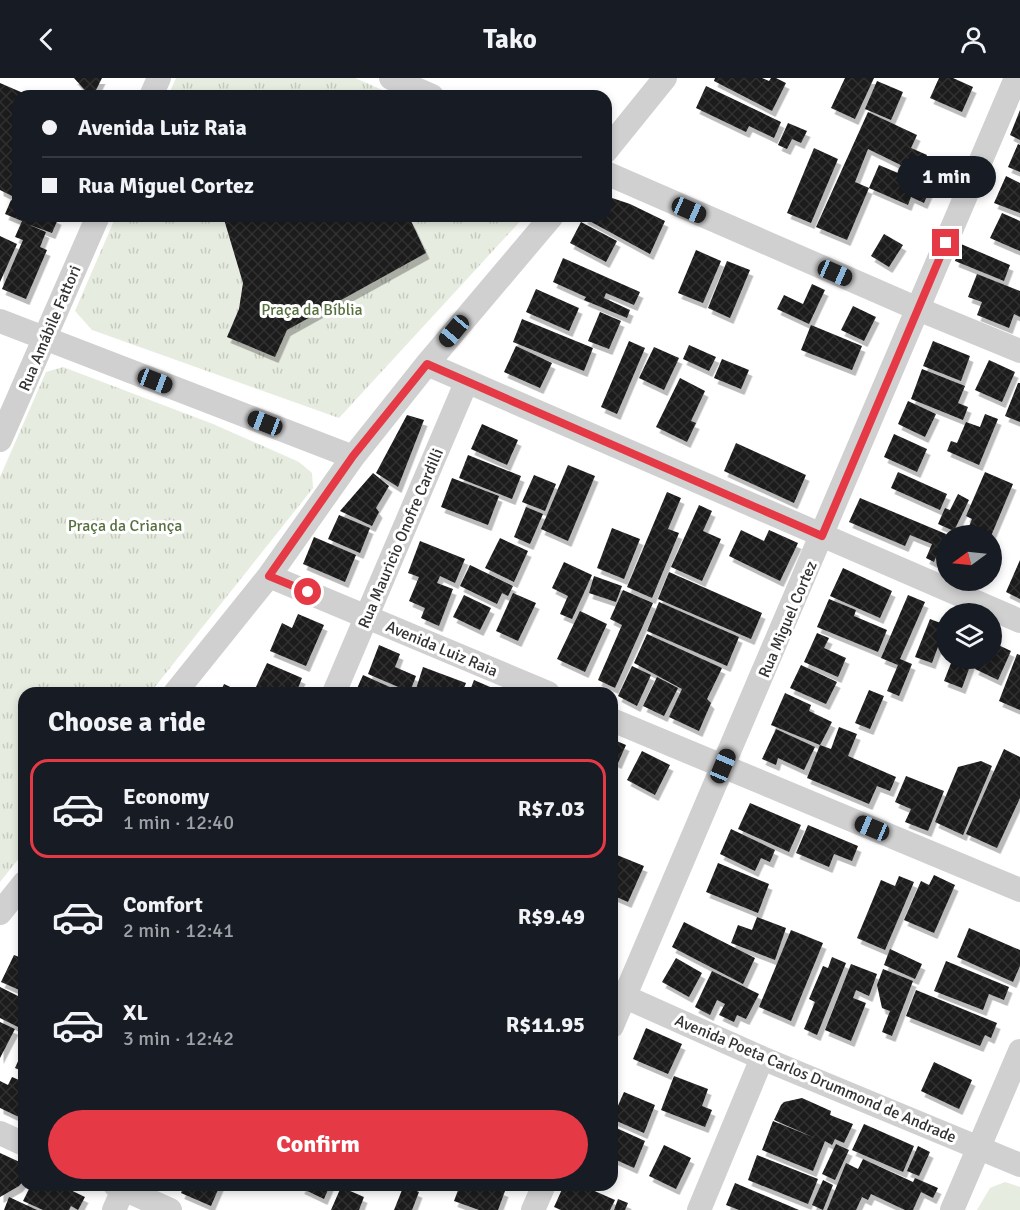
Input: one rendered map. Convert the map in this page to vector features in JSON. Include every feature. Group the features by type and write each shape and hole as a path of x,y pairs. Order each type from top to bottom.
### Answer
{"street":[{"path":"391,78 418,90"},
{"path":"612,144 665,78"},
{"name":"Rua Miguel Cortez","path":"618,994 723,766 1013,81"},
{"path":"612,176 1020,351"},
{"name":"Rua Amábile Fattori","path":"0,440 95,222"},
{"path":"180,687 269,576 353,456 547,222"},
{"path":"0,321 353,456"},
{"path":"427,364 466,383 1020,621"},
{"name":"Rua Mauricio Onofre Cardilli","path":"337,687 466,383"},
{"name":"Avenida Luiz Raia","path":"269,576 534,687"},
{"path":"618,722 1020,890"},
{"path":"0,913 18,890"},
{"name":"Avenida Poeta Carlos Drummond de Andrade","path":"618,994 762,1058 1020,1165"},
{"path":"952,1210 1020,1051"},
{"path":"699,1210 762,1058"},
{"path":"0,1133 18,1141"},
{"path":"533,1210 541,1191"},
{"path":"119,1192 170,1210"}],"green space":[{"path":"176,78 355,78 382,90 171,90"},
{"name":"Praça da Bíblia","path":"113,222 519,222 339,418 92,330 75,311"},
{"name":"Praça da Criança","path":"63,367 213,424 299,462 312,473 313,488 155,687 18,687 18,860 0,882 0,477 46,372"},
{"path":"1005,1182 1020,1187 1020,1210 977,1210 990,1188"}],"building":[{"path":"74,78 102,78 96,90 85,90"},
{"path":"715,78 762,78 769,81 771,78 776,78 786,83 772,111 714,81"},
{"path":"845,78 874,78 855,119 831,108"},
{"path":"939,78 953,78 973,87 962,112 930,98"},
{"path":"877,81 903,92 891,120 865,109"},
{"path":"0,83 16,90 12,90 12,196 0,190"},
{"path":"706,86 781,122 774,138 749,126 746,132 696,108"},
{"path":"1020,110 1020,140 1010,135"},
{"path":"868,112 917,135 911,148 927,155 919,174 868,149 855,182 869,188 847,240 816,227"},
{"path":"788,123 807,131 801,143 792,139 787,149 778,145"},
{"path":"1018,144 1020,145 1020,172 1008,167"},
{"path":"814,148 838,159 811,223 787,213"},
{"path":"879,165 931,187 924,203 911,197 908,205 869,188"},
{"path":"1006,176 1020,183 1020,213 994,203"},
{"path":"612,198 665,221 650,254 591,222 612,222"},
{"path":"11,200 12,200 12,217 5,214"},
{"path":"1002,213 1020,221 1020,251 990,238"},
{"path":"22,222 57,222 52,233 27,224 46,232 40,247 47,250 26,299 2,289 23,240 15,237"},
{"path":"225,222 411,222 426,253 287,330 275,357 227,337 239,309 243,283"},
{"path":"581,222 617,241 606,262 570,243"},
{"path":"884,234 903,245 889,267 871,256"},
{"path":"0,236 17,244 0,282"},
{"path":"961,244 1010,265 1004,281 955,261"},
{"path":"696,250 721,261 703,303 678,293"},
{"path":"563,258 640,292 634,305 606,293 604,298 630,310 627,318 584,300 586,297 553,282"},
{"path":"727,261 750,270 730,318 708,308"},
{"path":"977,274 1020,291 1020,317 1014,314 1009,328 977,315 982,302 968,297"},
{"path":"812,284 825,290 809,324 777,309 784,295 803,304"},
{"path":"536,289 579,308 569,331 526,312"},
{"path":"853,306 876,317 864,341 841,330"},
{"path":"600,312 621,321 609,349 588,341"},
{"path":"522,319 593,348 584,371 513,342"},
{"path":"811,325 862,346 852,370 801,350"},
{"path":"629,341 645,348 617,414 601,407"},
{"path":"933,341 970,356 961,381 923,366"},
{"path":"689,345 716,357 709,371 683,359"},
{"path":"516,346 552,363 540,388 504,372"},
{"path":"654,347 679,358 664,390 639,378"},
{"path":"722,359 749,370 741,389 714,378"},
{"path":"989,360 1015,372 1002,402 975,390"},
{"path":"922,369 965,386 958,403 968,407 963,420 911,399"},
{"path":"680,378 705,391 691,421 696,423 687,442 656,427"},
{"path":"1018,383 1020,383 1020,422 1005,416"},
{"path":"908,401 936,414 925,437 898,424"},
{"path":"985,414 998,419 979,465 947,451 951,441 957,443 966,422 980,427"},
{"path":"407,415 424,420 398,487 376,473"},
{"path":"482,424 518,440 507,465 471,449"},
{"path":"894,434 927,449 917,472 884,457"},
{"path":"736,443 806,475 794,503 724,471"},
{"path":"468,455 521,476 512,499 459,478"},
{"path":"568,465 595,476 568,541 541,529"},
{"path":"898,472 947,494 940,510 891,488"},
{"path":"985,472 1013,484 996,525 970,525 972,519 966,516"},
{"path":"373,473 389,486 376,508 379,512 372,526 340,511"},
{"path":"534,475 556,484 545,511 522,502"},
{"path":"452,478 499,496 488,525 441,507"},
{"path":"667,492 681,498 668,529 679,533 652,598 627,587"},
{"path":"958,494 969,500 957,525 938,524 945,508 950,510"},
{"path":"860,498 936,530 934,562 926,558 932,544 910,535 905,546 849,522"},
{"path":"699,505 712,511 703,531 721,539 702,581 671,567"},
{"path":"526,507 543,514 530,544 514,537"},
{"path":"339,515 370,528 360,553 328,539"},
{"path":"612,528 640,539 624,579 597,568"},
{"path":"741,530 764,541 769,530 798,543 780,581 729,556"},
{"path":"314,537 356,555 345,582 303,564"},
{"path":"500,538 528,551 514,582 485,568"},
{"path":"420,541 465,559 455,583 440,576 437,583 453,589 439,626 421,618 425,608 409,601 419,577 408,573"},
{"path":"1020,560 1020,599 1006,592"},
{"path":"564,562 592,575 572,619 560,614 568,596 552,588"},
{"path":"470,565 513,586 508,596 502,593 497,604 460,586"},
{"path":"843,568 892,591 880,618 830,596"},
{"path":"669,572 762,613 751,639 658,599"},
{"path":"594,576 622,586 616,602 589,593"},
{"path":"623,590 653,603 615,687 598,680 622,625 610,619"},
{"path":"513,593 536,603 518,641 496,631"},
{"path":"464,595 491,608 480,630 453,617"},
{"path":"908,595 925,602 900,659 912,664 899,696 887,691 898,665 881,658"},
{"path":"829,599 856,610 854,616 887,630 878,652 817,627"},
{"path":"659,602 739,637 727,666 647,631"},
{"path":"580,611 607,624 585,672 557,659"},
{"path":"298,614 324,625 306,666 270,651 282,623 292,628"},
{"path":"930,619 936,621 936,652 932,663 915,657"},
{"path":"817,633 829,638 824,648 846,658 838,677 804,662"},
{"path":"647,634 722,668 707,699 711,703 699,731 669,717 682,689 634,663"},
{"path":"379,645 400,654 395,667 416,676 412,687 398,687 368,674"},
{"path":"1002,647 1011,651 998,680 975,669 1002,669"},
{"path":"1017,654 1020,655 1020,710 999,701"},
{"path":"267,663 302,678 298,687 256,687"},
{"path":"801,665 837,682 826,704 790,688"},
{"path":"632,666 651,675 637,706 618,696"},
{"path":"423,667 466,683 464,687 417,687"},
{"path":"949,669 969,669 962,688 944,681"},
{"path":"363,675 390,687 358,687"},
{"path":"657,677 678,688 664,716 643,706"},
{"path":"474,680 490,687 471,687"},
{"path":"869,690 884,696 870,729 855,723"},
{"path":"785,693 811,705 809,711 832,722 820,745 771,725"},
{"path":"839,727 857,734 848,756 896,777 890,791 877,786 869,804 807,778 820,745 831,749"},
{"path":"776,729 815,747 804,770 778,758 776,765 762,759"},
{"path":"618,742 626,745 618,763"},
{"path":"1004,749 1020,757 1020,798 997,848 966,834"},
{"path":"642,751 670,765 655,795 627,780"},
{"path":"981,761 992,766 963,835 935,822 958,767"},
{"path":"906,776 944,791 928,831 905,822 911,809 895,802"},
{"path":"750,803 801,825 789,852 738,829"},
{"path":"808,825 858,846 852,861 834,854 829,867 796,853"},
{"path":"731,829 775,850 770,862 761,858 755,871 720,854"},
{"path":"618,855 644,866 628,902 618,898"},
{"path":"718,863 769,884 758,913 706,892"},
{"path":"934,875 955,885 934,933 904,920 921,881 929,885"},
{"path":"899,876 914,882 885,950 857,938 881,880 895,886"},
{"path":"757,917 786,928 775,960 731,943 738,925 752,930"},
{"path":"684,922 755,958 743,984 672,947"},
{"path":"969,928 1020,950 1020,966 1013,982 957,957"},
{"path":"791,930 823,943 791,1021 759,1007"},
{"path":"890,949 922,964 915,979 884,965"},
{"path":"14,955 18,957 18,989 1,982"},
{"path":"832,957 846,963 817,1035 804,1029 815,1002 809,999 823,966 828,968"},
{"path":"676,958 702,973 689,997 662,982"},
{"path":"946,961 1009,987 1004,1000 989,994 983,1010 934,991"},
{"path":"851,964 877,974 869,996 856,990 853,998 866,1003 851,1041 825,1030"},
{"path":"883,969 913,981 892,1036 882,1032 890,1011 882,1008 877,985"},
{"path":"712,971 759,994 746,1019 737,1015 734,1022 719,1015 725,1004 717,1000 710,1015 695,1007"},
{"path":"0,987 18,996 18,1027 0,1018"},
{"path":"916,990 997,1023 991,1038 985,1035 980,1046 906,1016"},
{"path":"0,1022 15,1029 0,1058"},
{"path":"646,1028 682,1044 668,1074 633,1059"},
{"path":"934,1062 972,1080 959,1109 921,1091"},
{"path":"674,1076 708,1089 702,1106 712,1110 705,1127 661,1110"},
{"path":"12,1077 18,1080 18,1117 0,1108 0,1081 8,1085"},
{"path":"624,1092 655,1105 644,1133 618,1122 618,1106"},
{"path":"802,1098 831,1111 830,1115 853,1124 844,1143 835,1139 832,1145 825,1141 813,1171 762,1150 773,1121 815,1138 774,1120 784,1102"},
{"path":"864,1124 914,1146 903,1172 852,1150"},
{"path":"618,1129 645,1141 634,1168 618,1161"},
{"path":"836,1144 849,1150 835,1180 822,1174"},
{"path":"664,1145 691,1158 676,1189 649,1176"},
{"path":"918,1146 930,1152 919,1176 907,1171"},
{"path":"0,1153 18,1161 18,1187 0,1197"},
{"path":"757,1155 818,1179 808,1204 748,1180"},
{"path":"863,1159 913,1182 915,1178 938,1188 933,1198 921,1192 913,1210 905,1210 871,1194 868,1200 862,1197 856,1210 827,1210 846,1163 858,1169"},
{"path":"823,1180 833,1185 823,1210 812,1205"},
{"path":"735,1183 799,1210 739,1210 726,1205"},
{"path":"28,1191 72,1191 85,1197 78,1210 71,1206 69,1210 43,1210 23,1201"},
{"path":"182,1191 217,1191 211,1206 181,1193"},
{"path":"307,1191 327,1191 324,1199"},
{"path":"339,1191 350,1191 364,1197 359,1210 331,1210"},
{"path":"402,1191 419,1192 412,1210 394,1210"},
{"path":"458,1191 505,1191 498,1210 479,1210 454,1201"},
{"path":"561,1191 595,1191 615,1200 610,1210 561,1210 554,1207"},
{"path":"9,1197 37,1210 4,1210"},
{"path":"618,1199 628,1203 625,1210 614,1210"}],"route":[{"path":"308,592 269,576 353,456 427,364 466,383 822,536 946,243"}]}
